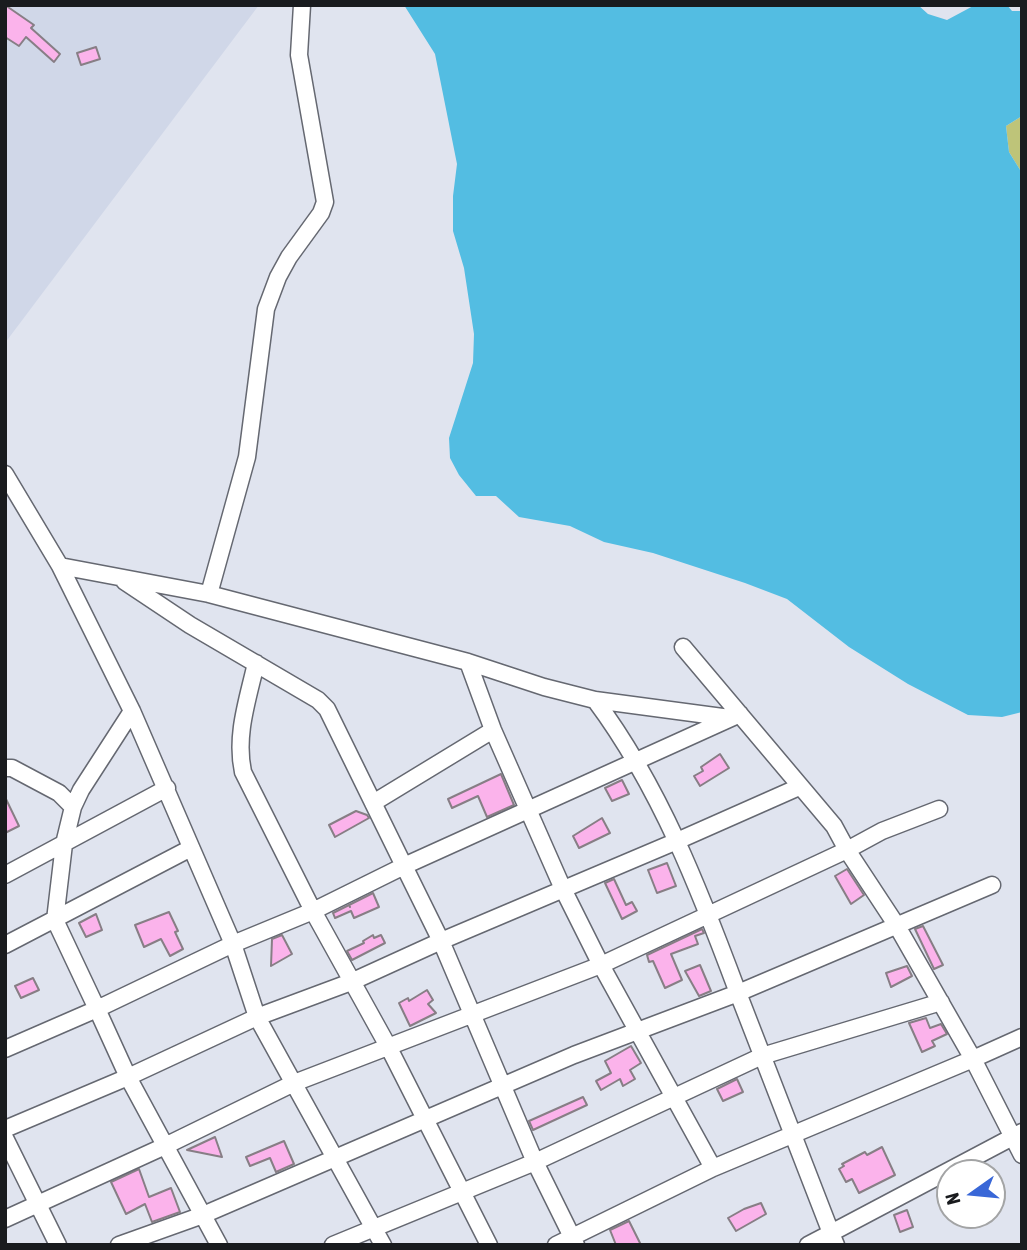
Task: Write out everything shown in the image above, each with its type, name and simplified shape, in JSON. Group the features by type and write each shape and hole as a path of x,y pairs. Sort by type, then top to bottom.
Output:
{"street":[{"path":"209,594 247,457 266,309 289,257 321,213 325,202 298,50 302,5"},
{"path":"5,474 60,566 132,711 233,944 257,1017 383,1245"},
{"path":"60,566 209,594 468,662 544,687 595,700 735,716"},
{"path":"119,577 190,625 310,693 327,709 441,941 535,1162 574,1241"},
{"path":"683,647 735,716 834,827 897,926 1017,1134 1022,1155"},
{"path":"468,662 493,730 563,889 601,965 713,1168"},
{"path":"256,663 239,738 243,772 313,911 389,1048 489,1245"},
{"path":"595,700 636,761 677,841 709,916 833,1239"},
{"path":"132,711 73,807 64,844 55,920 128,1076 219,1245"},
{"path":"5,1049 97,1009 233,944 313,911 404,866 735,716"},
{"path":"373,803 493,730"},
{"path":"5,768 12,768 59,793 73,807"},
{"path":"5,1129 257,1017 351,982 799,787"},
{"path":"5,875 167,789"},
{"path":"5,1219 294,1083 601,965 709,916 882,831 939,809"},
{"path":"5,945 191,848"},
{"path":"119,1245 203,1215 574,1055 738,993 992,885"},
{"path":"334,1245 535,1162 762,1056 941,1002"},
{"path":"556,1245 574,1241 713,1168 1022,1037"},
{"path":"808,1245 833,1239 1017,1134"},
{"path":"5,1138 58,1245"}],"shaded area":[{"path":"5,5 259,5 5,343"}],"green space":[{"path":"1022,116 1022,173 1009,152 1006,126"}],"water":[{"path":"404,5 918,5 928,14 947,20 975,5 1007,5 1012,11 1022,11 1022,116 1006,126 1009,152 1022,173 1022,712 1002,717 968,715 908,684 849,647 787,599 653,553 604,542 570,526 519,517 496,496 476,496 459,475 450,458 449,438 473,363 474,334 464,268 453,231 457,164 435,54"}],"building":[{"path":"5,5 34,25 31,28 60,54 54,62 26,37 19,46 5,37"},
{"path":"96,47 100,59 81,65 77,53"},
{"path":"720,754 729,768 700,786 694,776 703,771 701,767"},
{"path":"501,774 514,805 487,817 478,796 452,808 448,799"},
{"path":"622,780 629,794 612,801 605,788"},
{"path":"5,797 19,826 5,833"},
{"path":"356,811 369,818 335,837 329,825"},
{"path":"602,818 610,833 579,848 573,836"},
{"path":"667,863 676,886 657,893 648,870"},
{"path":"847,869 864,895 851,904 835,876"},
{"path":"614,879 626,905 632,902 637,911 622,919 605,883"},
{"path":"373,893 379,907 354,918 351,911 335,918 333,913"},
{"path":"169,912 183,949 170,956 161,939 144,947 135,925"},
{"path":"96,914 102,930 86,937 79,923"},
{"path":"923,926 943,965 934,969 915,929"},
{"path":"702,929 704,933 695,936 698,944 671,954 682,980 665,988 653,961 649,962 647,955"},
{"path":"282,935 292,954 271,966 272,939"},
{"path":"373,935 374,938 381,935 385,943 352,960 347,951"},
{"path":"700,965 711,991 699,996 685,971"},
{"path":"907,966 912,976 891,987 886,973"},
{"path":"33,978 39,990 21,998 15,986"},
{"path":"427,990 433,1000 428,1004 436,1013 410,1026 399,1003 408,998 409,1001"},
{"path":"926,1018 930,1028 941,1024 947,1034 932,1041 935,1046 922,1052 909,1023"},
{"path":"631,1046 641,1063 630,1070 635,1079 623,1086 620,1079 601,1090 596,1081 611,1073 605,1061"},
{"path":"737,1079 743,1092 723,1101 717,1089"},
{"path":"583,1097 587,1105 533,1130 529,1121"},
{"path":"215,1137 222,1157 187,1150"},
{"path":"284,1141 294,1164 276,1172 270,1158 250,1166 246,1157"},
{"path":"882,1147 895,1175 859,1193 852,1179 846,1182 839,1169 844,1166 842,1164 865,1152 867,1155"},
{"path":"139,1169 149,1197 171,1188 180,1212 152,1222 145,1204 126,1214 111,1182"},
{"path":"761,1203 766,1214 736,1231 728,1218"},
{"path":"907,1210 913,1227 900,1232 894,1215"},
{"path":"629,1221 641,1245 616,1245 610,1230"}]}
